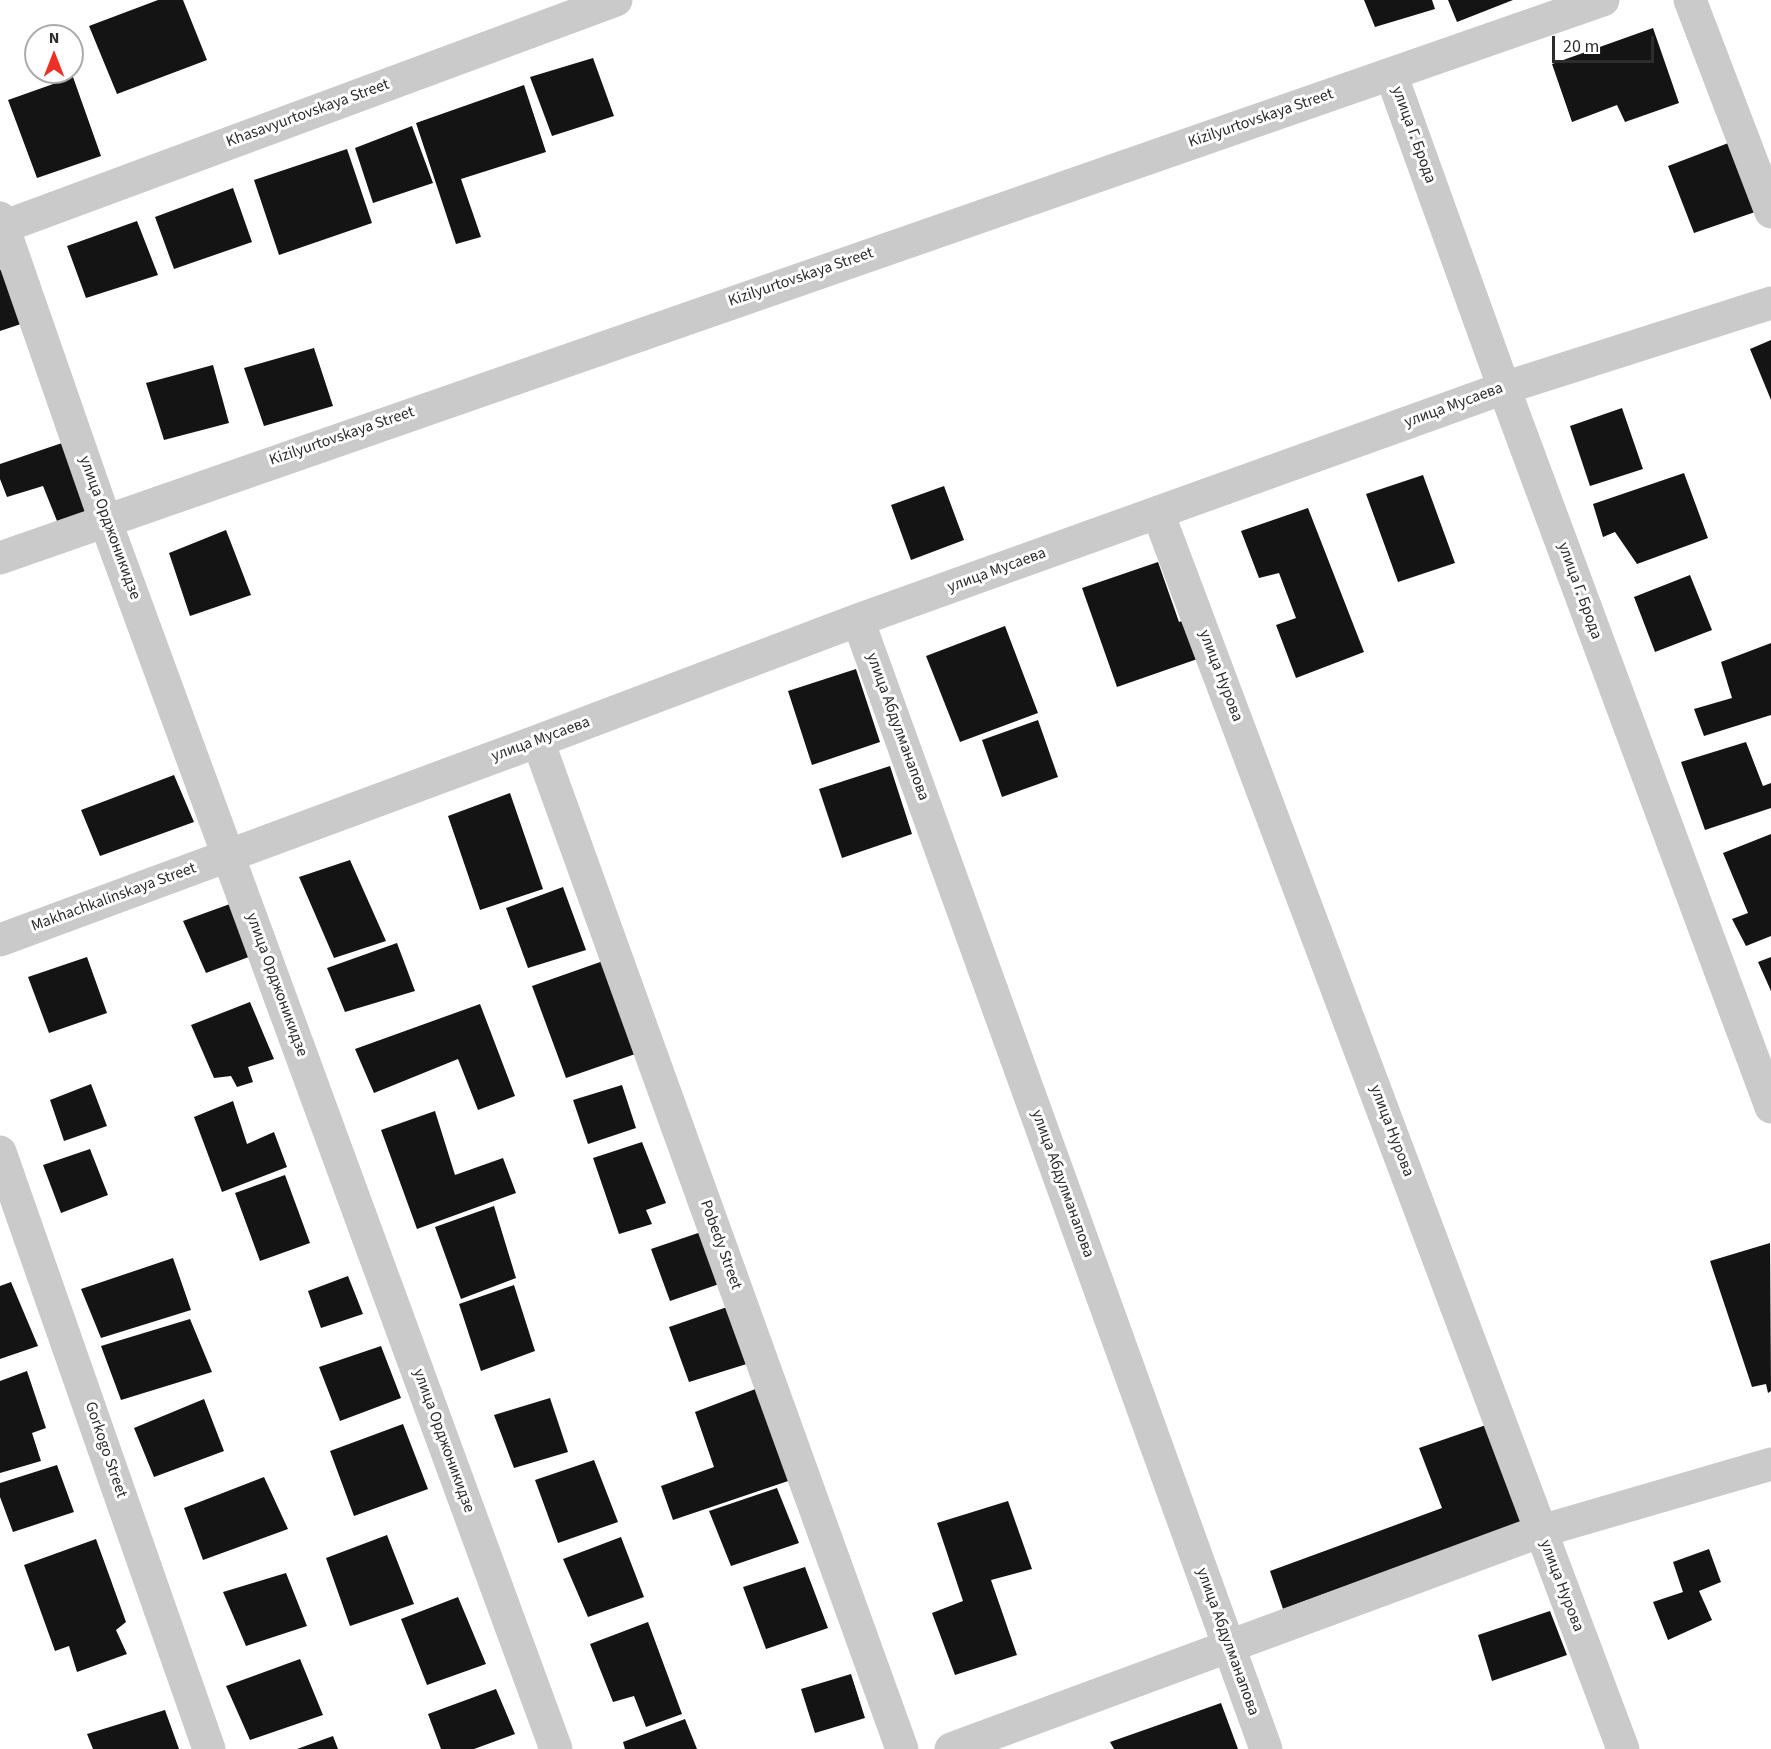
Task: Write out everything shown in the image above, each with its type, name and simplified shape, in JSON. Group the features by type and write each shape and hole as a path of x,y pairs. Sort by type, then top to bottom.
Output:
{"street":[{"name":"Khasavyurtovskaya Street","path":"1,225 616,0"},
{"name":"Kizilyurtovskaya Street","path":"0,558 1603,0"},
{"path":"1690,0 1771,212"},
{"name":"улица Г. Брода","path":"1391,74 1504,388 1771,1107"},
{"name":"улица Орджоникидзе","path":"1,225 105,520 556,1749"},
{"name":"улица Мусаева","path":"228,855 858,620 1504,388 1771,303"},
{"name":"улица Нурова","path":"1158,513 1623,1749"},
{"name":"улица Абдулманапова","path":"858,620 1266,1749"},
{"name":"Pobedy Street","path":"538,741 902,1749"},
{"name":"Makhachkalinskaya Street","path":"0,940 228,855"},
{"name":"Gorkogo Street","path":"0,1152 209,1749"},
{"path":"951,1749 1541,1531 1771,1464"}],"building":[{"path":"158,0 183,0 207,60 117,94 89,26"},
{"path":"1364,0 1432,0 1435,9 1375,27"},
{"path":"1448,0 1513,0 1457,22"},
{"path":"1653,28 1679,103 1625,122 1617,105 1572,122 1552,64"},
{"path":"593,58 614,116 552,136 530,77"},
{"path":"53,84 75,84 101,156 37,178 8,100"},
{"path":"524,85 546,152 461,179 481,237 456,244 416,123"},
{"path":"412,126 433,183 373,203 355,148"},
{"path":"1731,142 1758,211 1694,233 1668,166"},
{"path":"347,149 372,223 279,255 254,180"},
{"path":"233,188 252,242 174,269 155,217"},
{"path":"137,221 158,275 86,298 67,246"},
{"path":"2,269 24,323 0,331 0,270"},
{"path":"1771,340 1771,400 1750,349"},
{"path":"314,348 333,406 264,426 244,368"},
{"path":"213,365 229,423 164,440 146,383"},
{"path":"1622,408 1643,469 1590,486 1570,426"},
{"path":"65,442 89,512 59,526 43,486 7,497 0,479 0,464"},
{"path":"1684,473 1708,538 1637,564 1615,532 1603,537 1593,504"},
{"path":"1423,475 1455,563 1398,582 1366,494"},
{"path":"944,486 964,540 911,560 891,505"},
{"path":"1308,508 1364,652 1296,678 1276,625 1296,618 1279,573 1259,578 1241,531"},
{"path":"226,530 251,595 190,616 169,553"},
{"path":"1158,562 1179,622 1192,617 1206,656 1117,687 1082,588"},
{"path":"1690,575 1712,630 1655,652 1634,597"},
{"path":"1005,626 1038,713 960,742 926,656"},
{"path":"1771,643 1771,715 1704,736 1694,709 1732,698 1721,662"},
{"path":"856,669 880,742 812,765 788,691"},
{"path":"1038,720 1058,777 1002,797 982,740"},
{"path":"1746,742 1763,786 1771,783 1771,808 1705,830 1681,762"},
{"path":"890,766 912,834 842,858 819,789"},
{"path":"174,775 194,822 100,856 81,810"},
{"path":"510,793 543,889 480,910 448,816"},
{"path":"1771,834 1771,936 1746,946 1732,919 1748,913 1723,853"},
{"path":"350,860 386,941 334,958 299,877"},
{"path":"563,887 586,950 528,968 506,908"},
{"path":"230,904 254,955 206,973 183,921"},
{"path":"397,943 415,991 345,1012 327,968"},
{"path":"87,957 107,1013 49,1033 28,977"},
{"path":"1771,957 1771,991 1758,962"},
{"path":"606,960 641,1052 566,1078 532,986"},
{"path":"250,1002 274,1059 248,1067 253,1082 237,1087 231,1076 214,1078 191,1025"},
{"path":"480,1004 515,1096 478,1110 458,1059 374,1093 355,1049"},
{"path":"91,1084 107,1126 64,1141 50,1100"},
{"path":"622,1085 636,1128 588,1144 573,1100"},
{"path":"233,1101 247,1144 274,1132 287,1167 222,1192 194,1117"},
{"path":"435,1111 455,1175 503,1158 516,1193 417,1229 381,1130"},
{"path":"642,1142 666,1203 646,1210 652,1224 619,1234 593,1158"},
{"path":"90,1149 108,1195 61,1213 43,1165"},
{"path":"285,1175 310,1243 260,1261 235,1193"},
{"path":"494,1206 516,1278 461,1299 435,1227"},
{"path":"704,1231 725,1282 670,1301 651,1249"},
{"path":"1770,1243 1771,1391 1768,1393 1766,1384 1752,1387 1710,1261"},
{"path":"173,1258 191,1310 101,1338 81,1289"},
{"path":"348,1276 363,1314 321,1328 308,1291"},
{"path":"11,1282 38,1346 0,1359 0,1286"},
{"path":"514,1285 535,1351 481,1371 459,1304"},
{"path":"730,1306 753,1362 689,1382 669,1327"},
{"path":"190,1319 212,1372 121,1400 101,1346"},
{"path":"381,1346 401,1398 340,1421 319,1367"},
{"path":"27,1371 46,1428 32,1433 41,1461 0,1473 0,1381"},
{"path":"758,1388 794,1479 673,1520 661,1486 714,1467 695,1412"},
{"path":"550,1398 568,1452 514,1468 494,1415"},
{"path":"204,1399 224,1451 154,1477 134,1428"},
{"path":"403,1424 428,1489 354,1516 330,1451"},
{"path":"1486,1425 1521,1522 1283,1609 1270,1571 1442,1508 1419,1448"},
{"path":"594,1460 618,1522 558,1543 535,1480"},
{"path":"57,1465 74,1512 13,1532 0,1497 0,1483"},
{"path":"264,1477 288,1529 203,1560 184,1508"},
{"path":"777,1488 799,1543 731,1566 709,1511"},
{"path":"1008,1501 1032,1569 991,1580 1017,1655 955,1675 932,1613 963,1601 937,1523"},
{"path":"387,1535 414,1604 350,1626 326,1558"},
{"path":"621,1537 644,1597 588,1617 563,1559"},
{"path":"96,1539 126,1622 116,1630 127,1654 77,1672 69,1646 55,1651 24,1565"},
{"path":"1709,1549 1721,1582 1699,1591 1712,1620 1668,1640 1653,1602 1683,1592 1673,1562"},
{"path":"805,1567 828,1628 766,1649 743,1587"},
{"path":"286,1573 307,1626 246,1646 223,1592"},
{"path":"458,1597 486,1664 427,1685 401,1619"},
{"path":"1550,1611 1567,1655 1492,1681 1478,1635"},
{"path":"648,1622 682,1714 646,1727 634,1696 613,1702 590,1644"},
{"path":"300,1659 323,1715 250,1740 226,1686"},
{"path":"851,1674 865,1718 815,1733 801,1689"},
{"path":"496,1689 515,1734 474,1749 441,1749 428,1714"},
{"path":"1221,1703 1238,1749 1114,1749 1110,1742"},
{"path":"165,1710 179,1749 93,1749 87,1734"},
{"path":"685,1719 697,1749 625,1749 623,1742"},
{"path":"333,1736 338,1749 297,1749"}]}
